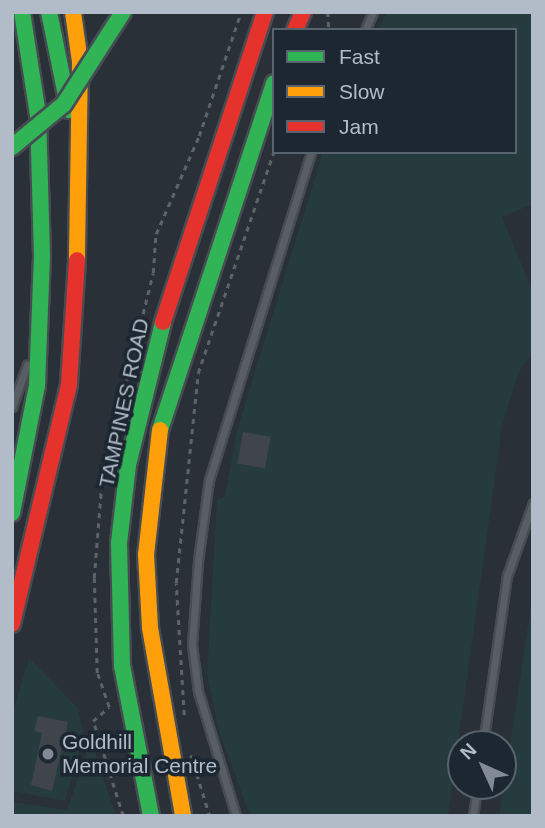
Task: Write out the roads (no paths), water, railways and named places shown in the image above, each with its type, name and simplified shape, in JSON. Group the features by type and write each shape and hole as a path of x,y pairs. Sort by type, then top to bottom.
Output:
{"main road":[{"path":"12,513 37,386 38,115 22,12"},
{"path":"49,12 78,156"},
{"path":"12,624 69,384 80,62 73,12"},
{"path":"12,147 64,104 107,46 123,12"},
{"name":"TAMPINES ROAD","path":"151,816 122,666 119,543 128,465 163,322 265,12"},
{"path":"296,28 303,12"},
{"name":"TAMPINES ROAD","path":"183,816 150,628 146,554 152,483 160,429 193,315 272,89"}],"lane":[{"path":"366,28 373,12"},
{"path":"236,816 198,691 192,645 198,561 209,480 310,154"},
{"path":"12,407 38,328"},
{"path":"485,730 508,576 533,503"}],"place":[{"name":"Goldhill Memorial Centre","path":"48,754"}]}
